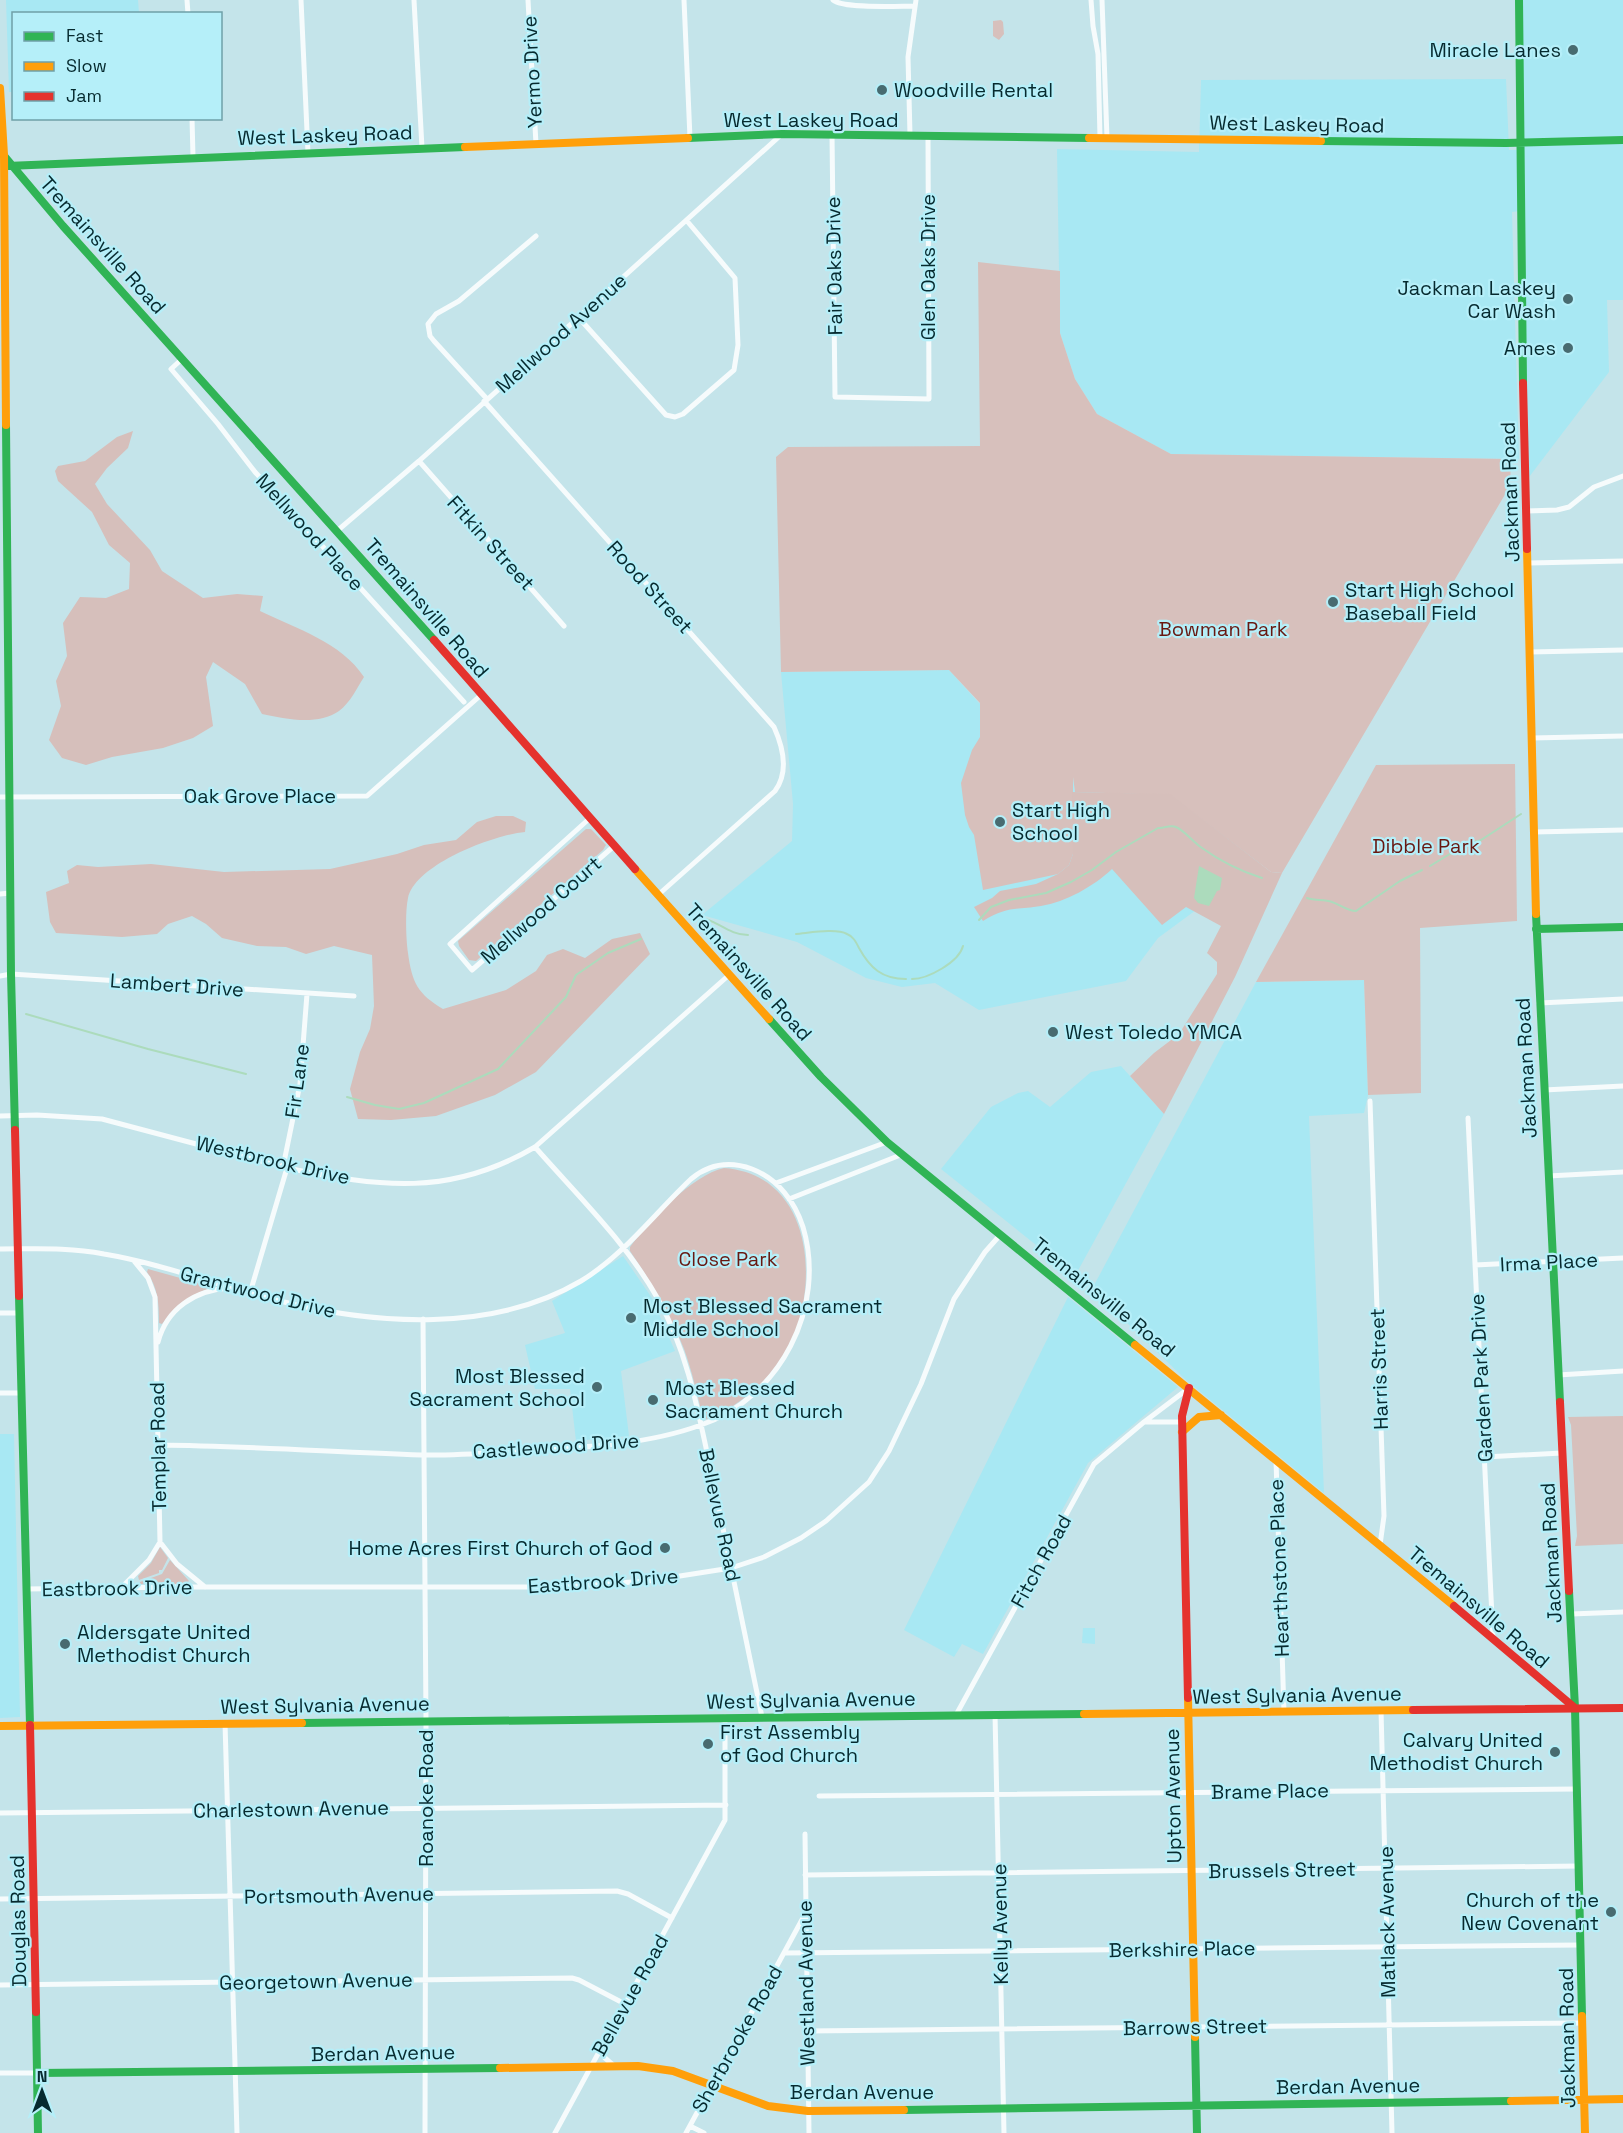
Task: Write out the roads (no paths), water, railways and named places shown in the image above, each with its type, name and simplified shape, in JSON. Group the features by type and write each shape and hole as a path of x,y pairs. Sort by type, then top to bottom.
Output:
{"street":[{"path":"301,0 308,153"},
{"path":"414,0 422,148"},
{"name":"Yermo Drive","path":"528,0 536,144"},
{"path":"684,0 690,138"},
{"path":"833,0 848,5 916,3 908,57 910,135"},
{"path":"1091,0 1098,54 1104,138"},
{"path":"1102,0 1104,138"},
{"name":"Jackman Road","path":"1519,0 1525,437 1536,929 1575,1708 1585,2133"},
{"path":"0,88 2,153"},
{"path":"192,120 194,157"},
{"name":"West Laskey Road","path":"5,166 782,134 1520,143 1623,140"},
{"name":"Mellwood Avenue","path":"337,531 419,461 782,134"},
{"name":"Fair Oaks Drive","path":"832,134 835,397 929,399"},
{"name":"Glen Oaks Drive","path":"928,136 929,399"},
{"name":"Tremainsville Road","path":"2,153 5,166 337,531 821,1077 887,1142 1001,1233 1575,1708"},
{"name":"Douglas Road","path":"5,166 4,701 9,797 19,1313 35,1898 38,2133"},
{"path":"579,318 666,415 675,417 683,414 734,370 738,345 735,278 687,221"},
{"name":"Rood Street","path":"536,236 459,301 436,314 428,324 430,336 774,727 781,744 782,778 778,787 753,813 658,895"},
{"name":"Mellwood Place","path":"182,359 171,369 255,472 464,702"},
{"name":"Fitkin Street","path":"419,461 564,626"},
{"path":"1527,511 1557,510 1569,507 1600,483 1623,476"},
{"path":"1528,563 1623,561"},
{"path":"1530,652 1623,650"},
{"name":"Oak Grove Place","path":"0,797 367,796 481,695"},
{"path":"1532,738 1623,736"},
{"name":"Mellwood Court","path":"590,818 450,944 472,970 614,846"},
{"path":"1534,832 1623,830"},
{"path":"0,894 10,893"},
{"path":"1536,929 1623,927"},
{"name":"Lambert Drive","path":"0,976 12,974 354,996"},
{"name":"Westbrook Drive","path":"0,1116 37,1115 102,1119 285,1167 365,1181 432,1183 461,1179 487,1171 535,1147 729,975"},
{"name":"Fir Lane","path":"250,1293 285,1167 300,1084 307,994"},
{"path":"1539,1003 1623,999"},
{"path":"1544,1090 1623,1086"},
{"name":"Harris Street","path":"1370,1101 1384,1516 1380,1545"},
{"name":"Garden Park Drive","path":"1468,1118 1493,1638"},
{"path":"776,1183 887,1142"},
{"name":"Bellevue Road","path":"535,1147 624,1248 645,1278 668,1319 686,1363 762,1717"},
{"path":"789,1199 903,1154"},
{"name":"Grantwood Drive","path":"0,1249 75,1249 133,1260 250,1293 327,1311 423,1319 486,1314 516,1308 545,1299 583,1280 624,1248 691,1179 712,1166 729,1164 743,1166 776,1183 782,1191"},
{"path":"1548,1176 1623,1172"},
{"name":"Castlewood Drive","path":"158,1445 424,1455 548,1449 630,1442 701,1426 724,1415 767,1381 787,1354 801,1324 809,1282 808,1251 800,1218 782,1191"},
{"name":"Eastbrook Drive","path":"26,1589 558,1587 648,1581 731,1568 764,1557 801,1538 826,1521 868,1482 889,1450 921,1384 954,1299 985,1252 1001,1233"},
{"name":"Irma Place","path":"1475,1265 1623,1258"},
{"name":"Templar Road","path":"133,1260 145,1273 154,1291 160,1542"},
{"name":"Templar Road","path":"157,1352 164,1327 184,1303 210,1290 234,1288"},
{"path":"0,1313 19,1313"},
{"name":"Roanoke Road","path":"423,1319 426,1720 425,2133"},
{"path":"1558,1375 1623,1371"},
{"name":"Fitch Road","path":"956,1715 1094,1464 1189,1388"},
{"name":"Upton Avenue","path":"1189,1388 1182,1432 1197,2133"},
{"path":"0,1394 21,1393"},
{"path":"1182,1432 1197,1417 1208,1414 1221,1415"},
{"path":"1144,1422 1151,1420 1182,1422"},
{"path":"1485,1457 1562,1454"},
{"name":"Hearthstone Place","path":"1276,1460 1284,1712"},
{"path":"121,1588 149,1560 160,1542 177,1564 205,1587"},
{"path":"1571,1614 1623,1612"},
{"name":"West Sylvania Avenue","path":"0,1726 1623,1708"},
{"name":"Matlack Avenue","path":"1382,1710 1392,2133"},
{"name":"Kelly Avenue","path":"995,1714 1004,2133"},
{"name":"Bellevue Road","path":"555,2133 725,1820 725,1717"},
{"path":"225,1723 237,2133"},
{"name":"Brame Place","path":"819,1796 1577,1789"},
{"name":"Charlestown Avenue","path":"0,1813 726,1806"},
{"name":"Westland Avenue","path":"805,1834 809,2133"},
{"name":"Brussels Street","path":"805,1875 1579,1866"},
{"name":"Portsmouth Avenue","path":"0,1899 621,1892 672,1918"},
{"name":"Sherbrooke Road","path":"686,2133 805,1914"},
{"name":"Berkshire Place","path":"784,1953 1581,1945"},
{"name":"Georgetown Avenue","path":"0,1985 576,1979 625,2004"},
{"name":"Barrows Street","path":"807,2031 1583,2023"},
{"path":"602,2048 607,2061 615,2066"},
{"name":"Berdan Avenue","path":"0,2073 638,2066 673,2071 768,2106 808,2111 1623,2099"},
{"path":"690,2126 704,2133"}],"waterway":[{"path":"1430,866 1463,846 1481,840 1521,814"},
{"path":"979,920 991,907 1009,900 1046,893 1071,882 1116,852 1158,828 1169,826 1179,829 1199,846 1223,861 1262,878"},
{"path":"1307,898 1329,901 1356,911 1400,881 1422,870"},
{"path":"698,917 734,932 748,935"},
{"path":"796,934 829,931 847,934 854,939 872,967 890,977 906,979"},
{"path":"347,1097 399,1109 424,1103 498,1069 566,997 576,975 608,953 641,939"},
{"path":"912,979 926,976 942,968 956,958 963,946"},
{"path":"26,1014 246,1074"}],"place":[{"name":"Miracle Lanes","path":"1573,50"},
{"name":"Woodville Rental","path":"882,90"},
{"name":"Jackman Laskey Car Wash","path":"1568,299"},
{"name":"Ames","path":"1568,348"},
{"name":"Start High School Baseball Field","path":"1333,602"},
{"name":"Start High School","path":"1000,822"},
{"name":"West Toledo YMCA","path":"1053,1032"},
{"name":"Most Blessed Sacrament Middle School","path":"631,1318"},
{"name":"Most Blessed Sacrament School","path":"597,1387"},
{"name":"Most Blessed Sacrament Church","path":"653,1400"},
{"name":"Home Acres First Church of God","path":"665,1548"},
{"name":"Aldersgate United Methodist Church","path":"65,1644"},
{"name":"First Assembly of God Church","path":"708,1744"},
{"name":"Calvary United Methodist Church","path":"1555,1752"},
{"name":"Church of the New Covenant","path":"1611,1912"}],"park label":[{"name":"Bowman Park","path":"1223,629"},
{"name":"Dibble Park","path":"1426,846"},
{"name":"Close Park","path":"728,1259"}]}
